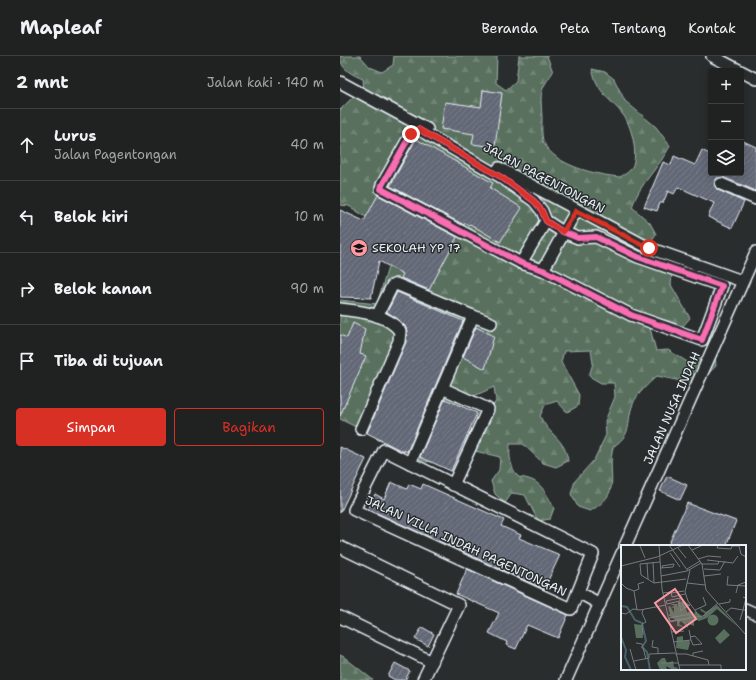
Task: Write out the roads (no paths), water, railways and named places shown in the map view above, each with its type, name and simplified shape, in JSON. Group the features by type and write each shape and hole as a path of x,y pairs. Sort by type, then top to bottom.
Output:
{"street":[{"path":"712,56 756,78"},
{"name":"JALAN PAGENTONGAN","path":"340,82 576,211 649,248 742,281"},
{"path":"418,129 501,177 534,201 542,211 546,221 563,232 578,238 596,237 638,257 722,286 702,340 631,314 543,270 521,263 381,189 411,134 418,129"},
{"path":"721,184 756,199"},
{"path":"543,270 576,211"},
{"path":"521,263 546,221"},
{"name":"JALAN NUSA INDAH","path":"625,545 756,252"},
{"path":"376,316 392,286 396,284 491,323"},
{"path":"340,309 388,319 400,331 399,341 361,429"},
{"path":"410,463 473,316"},
{"path":"442,388 488,409 453,485"},
{"name":"JALAN VILLA INDAH PAGENTONGAN","path":"384,450 410,463 593,554 571,609 354,510 384,450"},
{"path":"340,547 459,605 423,680"},
{"path":"566,680 621,555"},
{"name":"JALAN VILLA INDAH PAGENTONGAN","path":"578,592 600,604"},
{"path":"746,609 756,614"},
{"path":"340,617 432,662"}],"place":[{"name":"SEKOLAH YP 17","path":"359,248"}]}
